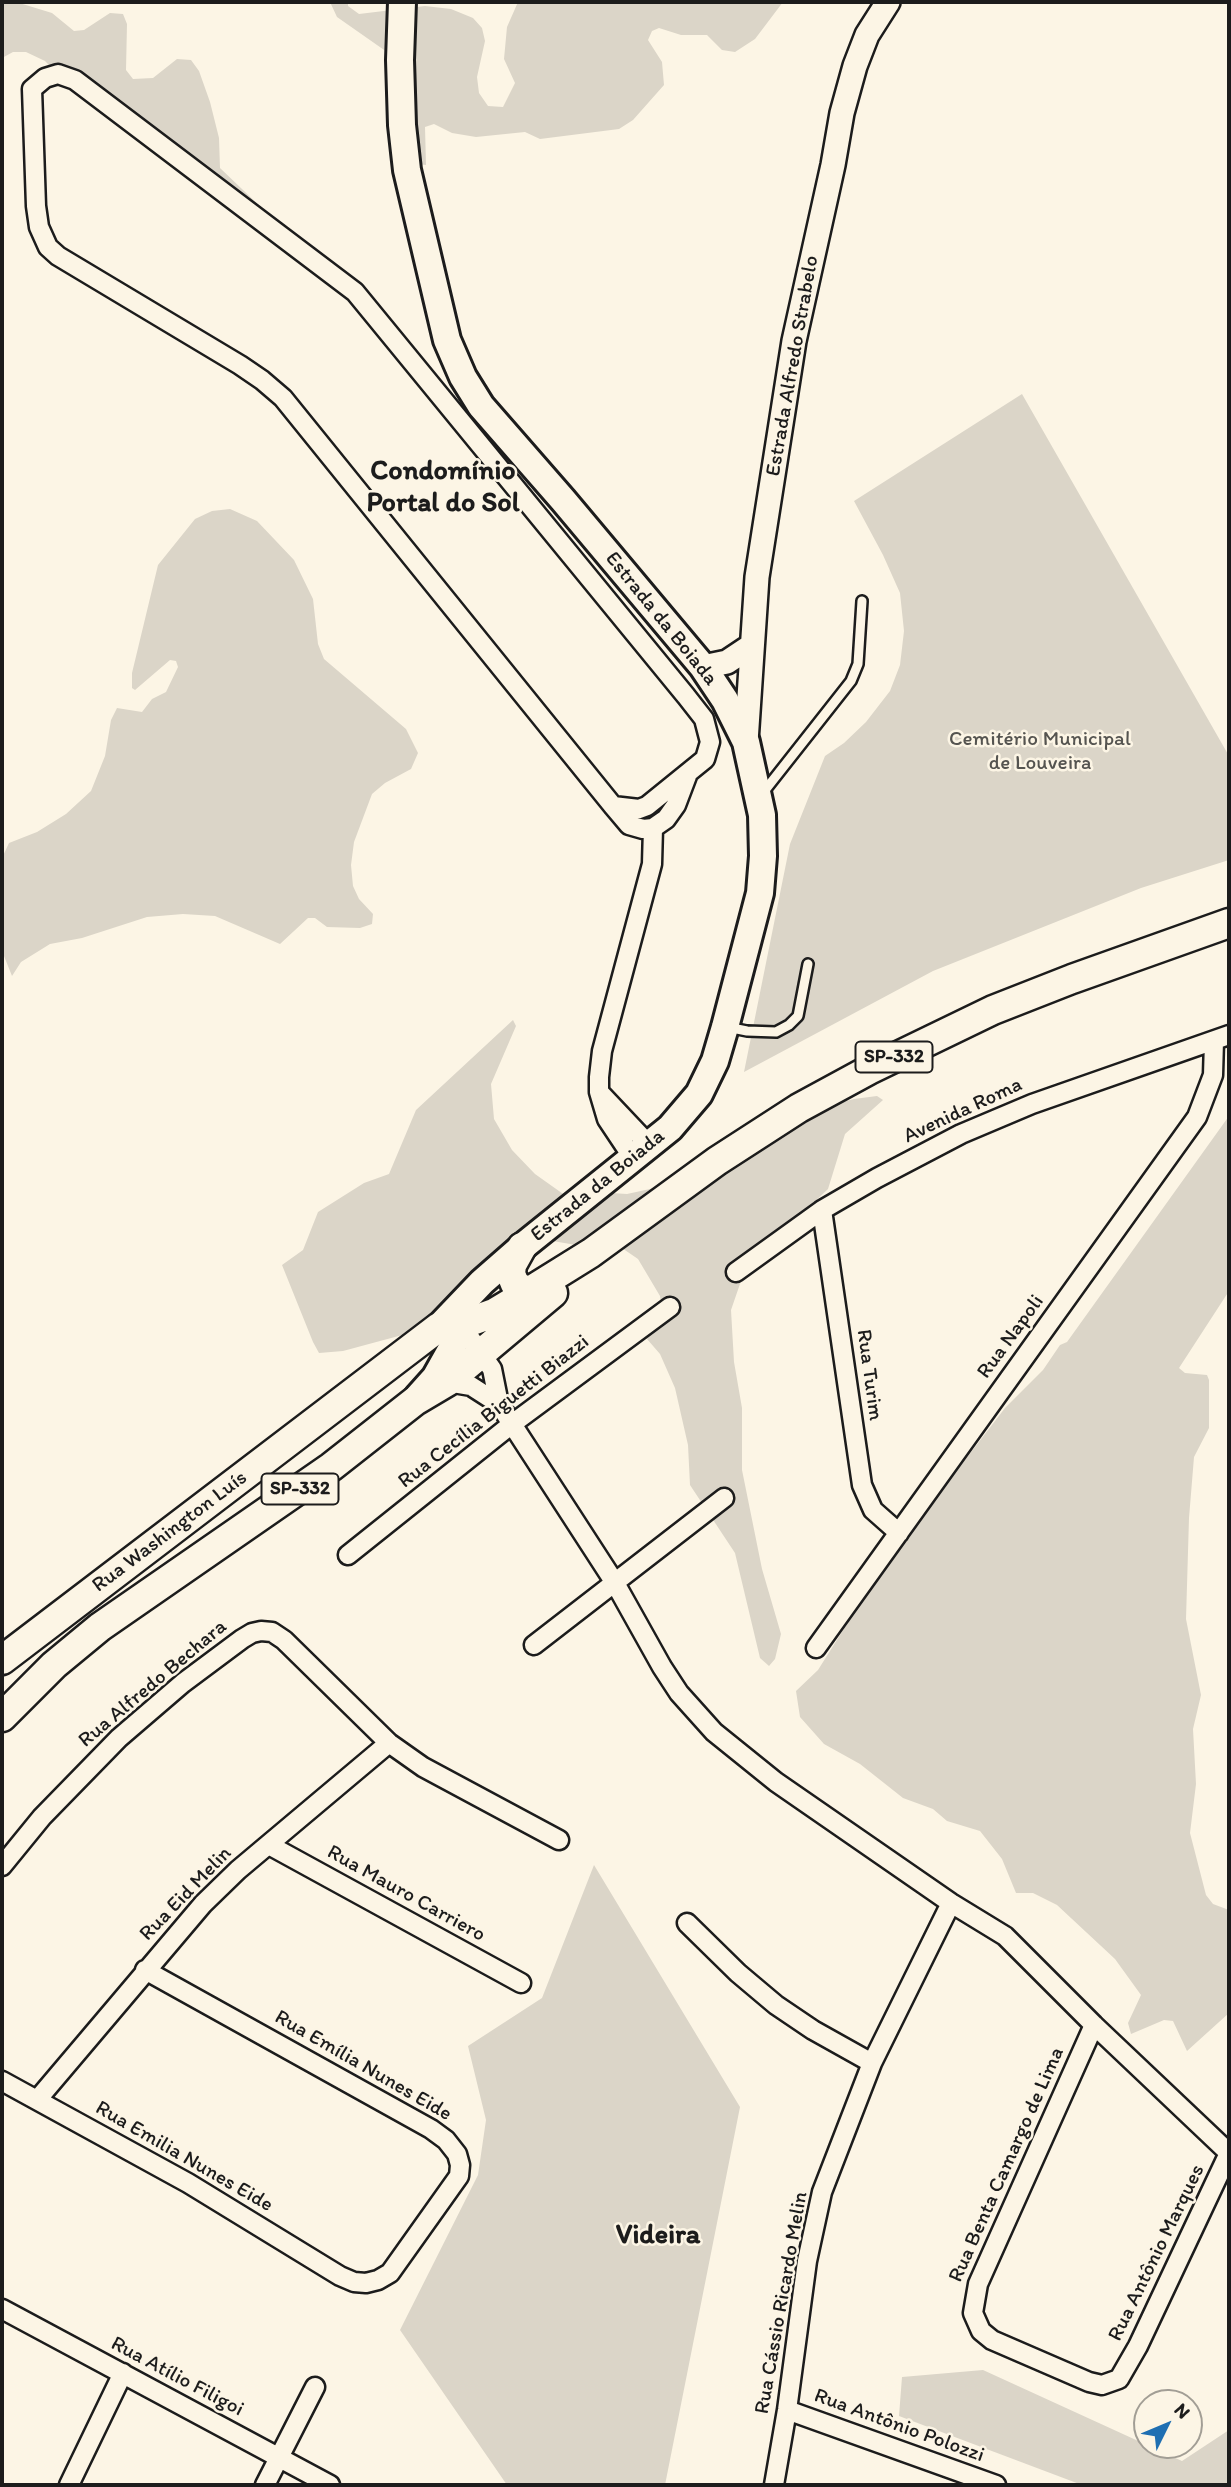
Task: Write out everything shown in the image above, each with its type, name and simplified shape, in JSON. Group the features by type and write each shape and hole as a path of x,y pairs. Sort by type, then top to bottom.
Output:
{"main road":[{"name":"Estrada da Boiada","path":"402,2 400,60 402,125 407,170 447,340 463,377 481,406 563,499 703,667 725,700 746,742 759,798 763,856 760,893 726,1027 715,1061 699,1094 670,1128 522,1247 467,1297 450,1326"},
{"name":"SP-332","path":"450,1326 494,1313 528,1293 591,1253 756,1135 869,1070 993,1010 1229,923"},
{"path":"522,1247 512,1265 511,1274 514,1284 528,1293"},
{"name":"SP-332","path":"2,1717 54,1665 100,1627 331,1467 415,1401 447,1382 544,1301 591,1253"},
{"path":"415,1401 446,1360 450,1326"},
{"name":"Rua Washington Luís","path":"2,1660 340,1404 450,1326"},
{"path":"340,1404 368,1438"}],"street":[{"name":"Estrada Alfredo Strabelo","path":"746,742 757,577 794,341 842,113 855,66 867,35 888,2"},
{"path":"613,806 639,809 647,806 705,759 710,742 704,719 355,292 75,80 58,74 45,78 33,89 33,111 36,206 39,227 48,247 58,256 240,365 283,398 613,806 629,825 643,829 653,828 672,813 687,776"},
{"path":"703,667 727,662 751,646"},
{"path":"641,1152 599,1092 602,1051 652,864 653,828"},
{"name":"Avenida Roma","path":"736,1272 822,1210 961,1133 1032,1104 1222,1038"},
{"name":"Rua Napoli","path":"816,1648 1197,1117 1213,1075 1222,1038"},
{"name":"Rua Turim","path":"822,1210 862,1485 873,1510 899,1533"},
{"name":"Rua Cecília Biguetti Biazzi","path":"348,1555 512,1424 670,1307"},
{"path":"450,1326 481,1355 492,1370 499,1404 615,1583 679,1693 714,1732 776,1782 951,1903 993,1927 1018,1947 1094,2025 1229,2153"},
{"path":"447,1382 471,1386 499,1404"},
{"path":"534,1646 724,1498"},
{"name":"Rua Alfredo Bechara","path":"2,1866 42,1817 119,1738 183,1683 252,1633 261,1630 272,1632 284,1640 389,1742 424,1767 559,1840"},
{"name":"Rua Eid Melin","path":"37,2100 202,1904 238,1870 389,1742"},
{"name":"Rua Mauro Carriero","path":"269,1845 521,1983"},
{"name":"Rua Cássio Ricardo Melin","path":"774,2485 807,2261 822,2192 872,2063 951,1903"},
{"path":"687,1923 738,1973 776,2005 813,2030 872,2063"},
{"name":"Rua Emília Nunes Eide","path":"145,1970 431,2129 446,2140 457,2154 459,2176 390,2273 366,2283 354,2282 341,2276"},
{"name":"Rua Benta Camargo de Lima","path":"1094,2025 978,2284 972,2313 981,2331 992,2340 1088,2382 1112,2384 1125,2371"},
{"name":"Rua Emilia Nunes Eide","path":"2,2081 188,2183 341,2276"},
{"name":"Rua Antônio Marques","path":"1125,2371 1229,2153"},
{"name":"Rua Atílio Filigoi","path":"2,2309 330,2485"},
{"path":"69,2485 123,2373"},
{"path":"265,2485 315,2387"},
{"name":"Rua Antônio Polozzi","path":"787,2410 996,2485"}],"lane":[{"path":"759,798 851,681 858,664 862,601"},
{"path":"726,1027 776,1032 789,1025 798,1016 808,964"}],"green space":[{"path":"2,2 16,2 52,13 74,31 84,30 110,13 123,14 127,24 126,70 133,79 153,78 177,59 191,60 199,71 210,102 219,138 220,168 265,211 249,205 83,100 45,61 26,52 13,52 2,58"},
{"path":"330,2 348,2 348,6 359,14 425,6 451,9 473,18 482,28 485,41 477,77 479,93 488,106 503,107 515,83 504,59 507,27 518,2 783,2 755,39 735,52 722,50 707,35 681,35 659,28 652,31 648,40 662,62 664,85 633,120 619,129 540,139 525,132 476,137 452,133 434,124 425,127 426,165 418,164 387,52 337,17"},
{"name":"Cemitério Municipal de Louveira","path":"1022,394 1229,756 1229,860 1141,888 933,971 744,1072 790,844 825,756 844,743 866,722 890,691 900,665 904,631 900,593 854,501"},
{"path":"230,509 257,521 294,560 313,599 318,644 324,659 406,729 418,753 411,769 385,783 372,794 354,842 351,865 353,886 359,899 373,914 372,924 360,928 327,927 315,918 308,918 280,944 215,916 183,914 147,917 82,938 50,944 21,962 12,976 2,951 2,858 9,843 37,832 66,814 91,791 105,756 111,720 117,708 142,712 152,699 166,692 178,667 176,661 170,660 135,690 132,688 132,673 158,565 195,519 212,511"},
{"path":"513,1020 516,1026 491,1084 494,1119 512,1150 535,1174 566,1196 595,1192 627,1194 659,1187 768,1121 854,1099 877,1096 883,1100 845,1134 828,1189 760,1253 741,1281 731,1310 734,1362 742,1408 742,1470 762,1569 781,1634 775,1659 769,1666 760,1658 735,1553 690,1485 688,1445 675,1388 660,1354 647,1339 662,1311 660,1296 638,1259 619,1246 582,1246 523,1236 443,1309 406,1334 343,1351 319,1353 282,1265 303,1250 318,1212 364,1183 389,1174 416,1110"},
{"path":"1229,1116 1229,1291 1179,1368 1185,1373 1207,1375 1209,1380 1209,1428 1194,1457 1189,1518 1186,1619 1201,1695 1193,1729 1196,1784 1190,1833 1206,1895 1213,1904 1229,1910 1229,2013 1187,2051 1173,2021 1164,2020 1131,2034 1128,2023 1141,1995 1115,1959 1057,1905 1033,1893 1016,1893 1002,1859 980,1831 947,1821 933,1809 903,1798 860,1764 824,1744 800,1717 796,1691 818,1670 884,1565 1005,1408 1043,1370 1060,1345 1067,1342"},
{"path":"594,1865 740,2107 665,2485 507,2485 400,2330 478,2175 486,2120 468,2046 542,1998"},
{"path":"983,2370 1133,2439 1133,2459 1203,2459 1203,2447 1229,2430 1229,2485 1082,2485 899,2416 902,2377"}],"district":[{"name":"Condomínio Portal do Sol","path":"443,488"},
{"name":"Videira","path":"658,2236"}]}
